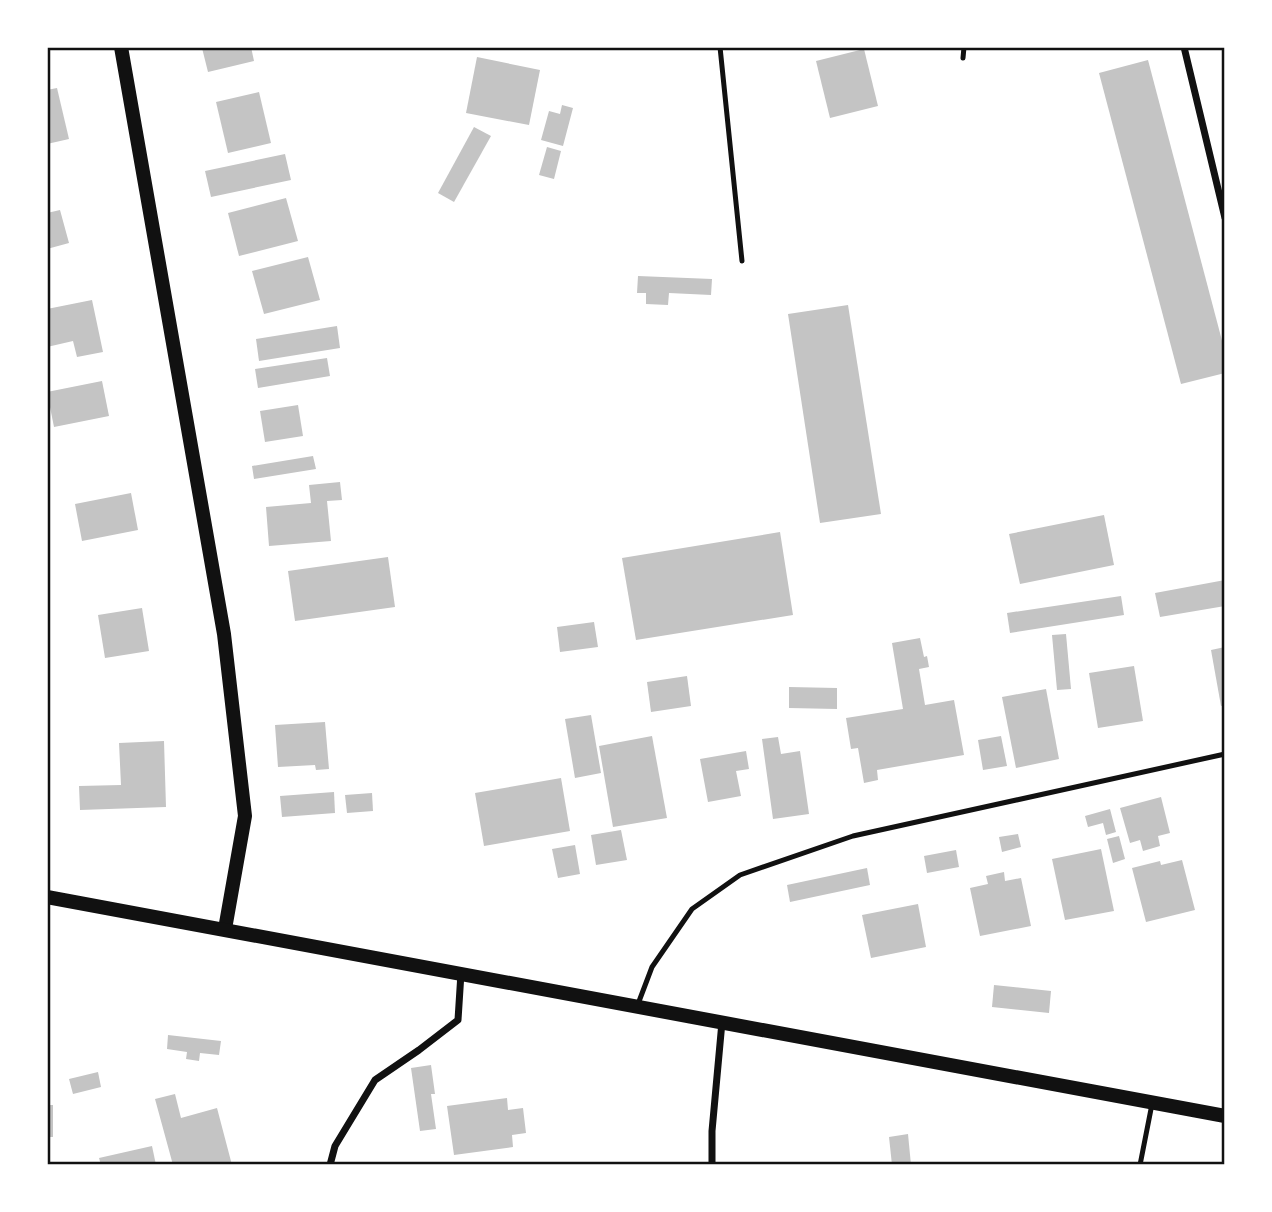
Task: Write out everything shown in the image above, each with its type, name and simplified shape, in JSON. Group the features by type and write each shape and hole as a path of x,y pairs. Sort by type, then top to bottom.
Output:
{"main road":[{"path":"121,47 226,647 245,816 225,929"},
{"path":"47,897 1225,1116"}],"street":[{"path":"1184,47 1225,218"},
{"path":"1215,176 1225,173"},
{"path":"330,1165 335,1146 375,1080 458,1020 461,972"},
{"path":"712,1165 712,1131 723,1022"}],"lane":[{"path":"720,47 742,261"},
{"path":"963,58 964,47"},
{"path":"637,1006 652,967 692,909 740,875 853,836 1225,754"},
{"path":"1140,1165 1153,1101"}],"building":[{"path":"251,47 254,61 208,72 202,48"},
{"path":"864,49 878,106 830,118 816,61"},
{"path":"477,57 540,70 529,125 466,113"},
{"path":"1148,60 1225,352 1225,373 1181,384 1099,73"},
{"path":"57,88 69,139 47,144 47,90"},
{"path":"259,92 271,143 228,153 216,102"},
{"path":"562,105 573,108 563,146 541,140 549,111 560,114"},
{"path":"474,127 491,136 454,202 438,193"},
{"path":"547,147 561,151 554,179 539,175"},
{"path":"285,154 291,180 211,197 205,171"},
{"path":"286,198 298,241 239,256 228,213"},
{"path":"60,210 69,243 47,249 47,213"},
{"path":"308,257 320,300 264,314 252,271"},
{"path":"638,276 712,279 711,295 669,293 668,305 646,304 646,293 637,293"},
{"path":"92,300 103,352 77,357 73,341 47,347 47,309"},
{"path":"848,305 881,514 820,523 788,314"},
{"path":"337,326 340,348 259,361 256,339"},
{"path":"327,358 330,376 258,388 255,369"},
{"path":"102,381 109,416 54,427 47,392"},
{"path":"298,405 303,436 265,442 260,411"},
{"path":"313,456 316,469 254,479 252,466"},
{"path":"340,482 342,500 327,501 331,541 269,546 266,507 311,503 309,485"},
{"path":"131,493 138,530 82,541 75,504"},
{"path":"1104,515 1114,565 1020,584 1009,534"},
{"path":"780,532 793,615 636,640 622,558"},
{"path":"388,557 395,607 295,621 288,571"},
{"path":"1225,580 1225,606 1160,617 1155,593"},
{"path":"1121,596 1124,615 1010,633 1007,613"},
{"path":"142,608 149,651 105,658 98,615"},
{"path":"594,622 598,647 560,652 557,627"},
{"path":"1066,634 1071,689 1057,690 1052,635"},
{"path":"920,638 929,667 919,669 925,705 954,700 964,755 877,770 878,780 864,783 858,748 851,749 846,718 903,709 892,643"},
{"path":"1225,647 1225,705 1221,706 1211,650"},
{"path":"1134,666 1143,721 1098,728 1089,673"},
{"path":"687,676 691,706 651,712 647,682"},
{"path":"789,687 837,688 837,709 789,708"},
{"path":"1046,689 1059,759 1016,768 1002,697"},
{"path":"591,715 601,773 575,778 565,719"},
{"path":"325,722 329,769 316,770 315,765 278,767 275,725"},
{"path":"652,736 667,818 613,827 599,746"},
{"path":"1001,736 1007,766 983,770 978,740"},
{"path":"778,737 781,754 800,751 809,814 773,819 762,739"},
{"path":"164,741 166,807 80,810 79,786 121,785 119,743"},
{"path":"746,751 749,769 736,771 741,796 708,802 700,759"},
{"path":"561,778 570,831 484,846 475,793"},
{"path":"334,792 335,813 282,817 280,796"},
{"path":"372,793 373,811 347,813 345,795"},
{"path":"1161,797 1170,833 1158,836 1160,846 1143,851 1140,840 1130,843 1120,808"},
{"path":"1110,809 1116,832 1106,835 1103,823 1088,827 1085,816"},
{"path":"621,830 627,860 596,865 591,835"},
{"path":"1018,834 1021,847 1002,852 999,837"},
{"path":"1119,836 1125,859 1113,863 1107,839"},
{"path":"575,845 580,874 558,878 552,849"},
{"path":"1101,849 1114,911 1065,920 1052,859"},
{"path":"956,850 959,867 927,873 924,856"},
{"path":"1182,860 1195,910 1146,922 1132,868 1160,861 1161,865"},
{"path":"867,868 870,885 790,902 787,885"},
{"path":"1004,872 1005,881 1021,878 1031,926 980,936 970,888 988,884 986,876"},
{"path":"918,904 926,947 871,958 862,915"},
{"path":"994,985 1051,991 1049,1013 992,1007"},
{"path":"168,1035 221,1041 219,1055 200,1053 199,1061 186,1059 187,1052 167,1049"},
{"path":"431,1065 435,1094 431,1094 436,1129 420,1131 411,1068"},
{"path":"98,1072 101,1087 73,1094 69,1079"},
{"path":"175,1094 181,1118 217,1108 232,1165 173,1165 155,1099"},
{"path":"507,1098 508,1110 523,1108 526,1133 512,1135 513,1147 454,1155 447,1106"},
{"path":"47,1105 53,1105 53,1137 47,1137"},
{"path":"908,1134 911,1165 892,1165 889,1137"},
{"path":"152,1146 156,1165 101,1165 99,1158"}]}
